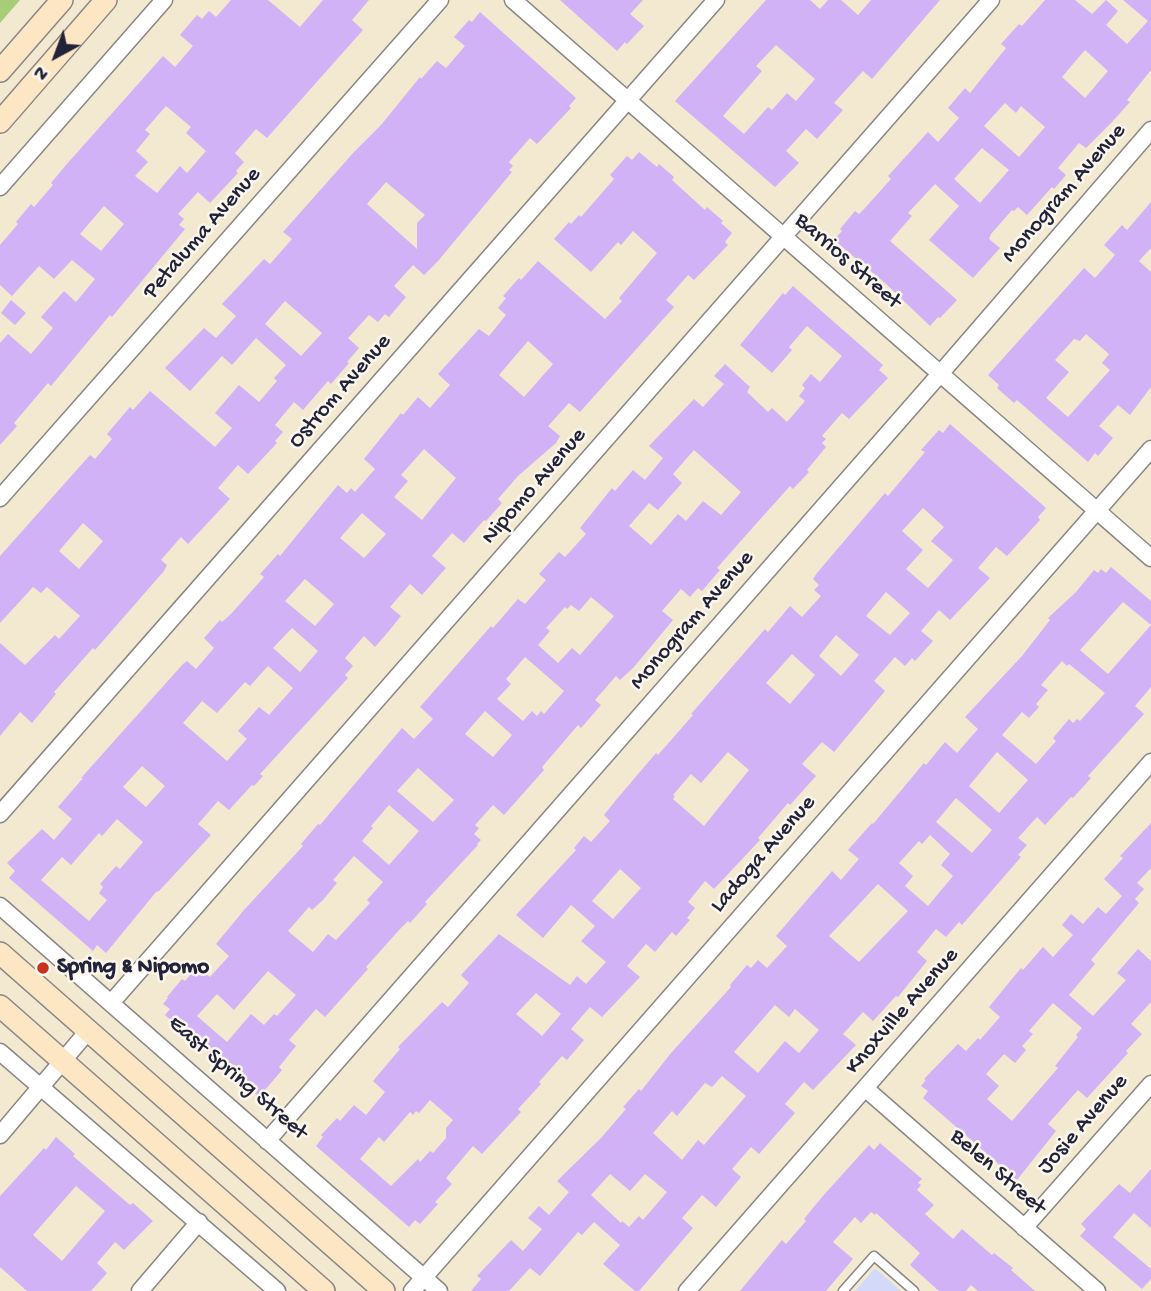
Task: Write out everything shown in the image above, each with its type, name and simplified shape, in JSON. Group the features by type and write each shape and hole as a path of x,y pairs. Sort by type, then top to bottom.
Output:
{"main road":[{"path":"0,71 62,0"},
{"path":"0,122 106,0"},
{"path":"0,953 384,1291"},
{"path":"0,1006 324,1291"}],"street":[{"path":"0,187 164,0"},
{"name":"Petaluma Avenue","path":"0,498 440,0"},
{"name":"Barrios Street","path":"513,0 1151,558"},
{"name":"Ostrom Avenue","path":"0,814 716,0"},
{"name":"Nipomo Avenue","path":"111,1003 991,0"},
{"name":"Monogram Avenue","path":"267,1141 1151,130"},
{"name":"Ladoga Avenue","path":"412,1291 1151,449"},
{"name":"Knoxville Avenue","path":"687,1291 1151,762"},
{"name":"East Spring Street","path":"0,906 439,1291"},
{"path":"0,1135 88,1031"},
{"path":"0,1052 277,1291"},
{"name":"Josie Avenue","path":"1024,1228 1151,1084"},
{"name":"Belen Street","path":"866,1088 1097,1291"},
{"path":"139,1291 199,1222"}],"lane":[{"path":"843,1291 874,1256 914,1291"}],"shaded area":[{"path":"875,1268 901,1291 855,1291"}],"green space":[{"path":"0,0 20,0 0,23"}],"building":[{"path":"231,0 268,0 300,27 323,0 369,0 352,20 363,30 267,138 256,129 235,153 244,162 236,171 238,173 210,203 198,192 178,214 184,219 179,225 185,229 51,386 48,383 14,423 17,426 0,445 0,343 8,334 31,354 53,328 41,317 64,291 76,302 95,279 72,260 54,279 39,266 12,296 0,285 0,245 31,204 34,207 66,165 163,56 175,67 193,46 180,35 197,15 202,19 209,11 216,17","holes":["166,106 191,127 186,133 206,151 187,173 180,166 157,193 135,176 148,162 136,151 150,134 145,130","104,206 124,224 101,251 80,234"]},
{"path":"560,0 643,0 630,14 644,26 617,51"},
{"path":"766,0 810,0 820,9 828,0 841,0 858,15 871,0 940,0 872,79 863,71 834,103 843,110 817,139 806,129 786,151 799,163 775,187 675,101","holes":["776,45 815,79 796,101 787,93 772,110 768,107 744,134 723,116 762,71 756,66"]},
{"path":"1045,0 1075,0 1092,14 1106,0 1118,11 1106,25 1127,44 1148,21 1123,0 1151,0 1151,70 1127,100 1130,102 1112,122 1086,148 1079,143 1058,168 1066,175 1054,189 1052,187 1027,215 1018,207 1012,210 991,234 989,239 1000,248 973,278 929,240 959,206 935,184 908,213 912,216 890,241 957,300 930,326 834,240 855,211 859,214 865,208 891,179 888,176 928,132 938,142 959,118 948,108 965,88 970,93 1006,48 1001,44 1019,24 1022,26","holes":["1085,50 1108,71 1085,98 1062,77","1005,103 1016,113 1021,106 1045,127 1019,157 984,126","982,148 1009,170 980,203 954,179"]},
{"path":"480,12 576,98 569,106 571,108 537,144 530,138 509,162 513,166 509,170 512,172 438,261 424,275 413,265 394,286 406,297 389,317 385,314 378,322 369,315 348,338 359,348 347,362 349,363 331,384 328,381 303,410 294,402 275,425 283,432 275,441 277,443 248,474 238,465 218,488 230,499 188,544 181,537 161,560 167,565 164,571 54,692 56,694 32,723 20,712 0,736 0,643 25,665 55,635 59,639 80,616 47,587 41,593 33,587 0,623 0,556 90,455 95,459 112,439 107,434 130,407 133,410 150,391 215,447 232,428 215,413 239,385 259,402 277,381 274,378 286,365 256,338 232,365 222,356 190,391 165,368 204,328 216,338 236,316 222,304 264,259 270,264 292,239 283,232 381,125 420,77 421,79 437,61 446,68 465,46 454,37 469,20 472,22","holes":["386,182 425,215 417,223 417,249 367,204","285,301 322,333 301,356 265,324","83,523 103,541 79,569 59,551"]},
{"path":"639,152 674,177 672,180 705,210 707,207 723,221 721,223 732,233 725,242 728,245 694,280 688,275 666,300 674,307 580,412 569,403 548,426 560,436 556,443 518,476 498,499 502,503 464,543 452,533 432,556 446,568 422,595 410,584 390,607 401,616 388,632 375,647 364,636 345,658 353,666 345,675 348,678 260,774 263,776 254,786 252,785 229,810 218,801 198,824 211,835 156,892 106,953 97,945 93,951 9,878 15,871 7,863 42,829 54,840 72,819 58,807 81,778 183,664 187,661 196,669 214,648 204,638 220,620 222,622 231,614 264,577 260,574 278,554 280,556 338,485 347,493 351,488 355,492 375,469 364,459 401,413 403,415 418,397 430,408 450,385 438,374 479,329 489,336 506,315 498,308 506,298 503,296 519,278 521,280 538,261 605,319 622,301 619,298 657,253 633,231 621,245 618,242 591,272 554,239 569,222 571,224 579,215 581,217 614,179 610,175 627,156 632,160","holes":["528,341 553,364 524,397 499,375","424,449 456,478 422,520 394,497 408,481 401,475","362,513 386,534 364,558 340,538","305,579 334,604 315,626 285,601","292,628 318,651 300,672 273,648","268,666 293,688 269,715 259,707 238,731 247,739 227,761 183,723 202,701 217,713 245,682 250,686","142,766 165,786 146,807 123,787","117,819 143,842 120,869 116,866 100,884 103,887 99,893 107,900 89,921 41,880 62,857 71,865 99,833 102,836"]},
{"path":"1151,202 1151,248 1139,261 1151,272 1151,387 1130,415 1118,405 1099,426 1113,438 1098,456 1095,453 1088,462 1017,400 1014,403 997,388 999,385 988,375 1084,268 1095,278 1115,255 1104,245 1122,225 1127,230","holes":["1086,334 1109,354 1102,363 1110,370 1068,417 1046,398 1069,372 1055,360 1074,339 1080,341"]},
{"path":"793,286 883,365 879,370 888,378 849,419 842,413 822,436 826,439 822,443 826,447 807,470 809,472 793,489 790,486 717,568 720,570 702,591 698,588 690,597 681,589 662,611 673,620 634,667 620,680 616,676 595,700 601,705 581,728 578,725 542,767 544,770 504,815 493,805 475,825 479,828 474,834 481,840 478,845 425,902 427,904 410,923 408,921 366,967 368,969 325,1017 316,1009 289,1040 296,1046 279,1067 282,1070 259,1097 165,1015 170,1009 163,1004 167,997 182,979 185,981 198,966 210,977 229,956 216,944 244,910 303,846 301,844 402,728 414,739 433,719 420,707 518,599 525,604 546,580 539,574 559,552 565,557 586,534 580,528 612,488 615,491 633,470 645,480 663,458 649,446 694,399 703,407 724,384 714,376 725,364 750,387 747,392 768,412 772,408 787,422 805,401 799,396 805,388 802,385 811,374 820,382 842,356 807,326 789,347 792,350 772,373 740,345 783,293 785,295","holes":["694,450 741,492 721,515 703,501 686,521 678,514 651,545 629,526 649,503 658,510 682,483 673,474","591,597 614,616 580,655 572,648 558,663 538,645 550,631 546,628 565,607 567,609 571,605 579,611","525,657 564,691 544,714 541,711 537,716 532,711 523,721 497,699 511,684 506,679","485,711 512,735 493,757 465,734","418,768 454,800 433,822 397,791","389,805 419,831 389,865 362,841 373,828 371,826","354,856 383,882 367,900 370,903 336,940 328,934 313,952 288,931 309,907 312,910 337,883 333,880","268,971 296,995 277,1016 274,1014 264,1025 251,1014 227,1042 197,1016 217,994 234,1010"]},
{"path":"11,300 26,313 15,325 1,313"},
{"path":"950,424 1046,508 1038,517 1040,520 1007,556 996,547 978,568 990,578 950,620 939,610 921,631 933,641 915,661 912,658 905,666 895,657 874,681 885,691 834,752 822,742 802,764 816,776 790,805 788,803 758,838 760,840 714,889 705,881 688,902 695,908 687,918 690,920 676,936 672,932 655,952 646,944 627,966 640,977 602,1017 590,1007 571,1029 584,1040 567,1060 562,1056 518,1109 521,1112 482,1154 473,1146 446,1178 452,1184 435,1202 438,1204 420,1224 415,1220 409,1227 316,1146 323,1137 321,1135 337,1118 340,1121 354,1105 366,1115 385,1092 373,1081 400,1049 398,1047 442,1002 448,1007 469,983 461,975 499,934 570,985 577,976 586,984 606,962 581,941 595,926 571,905 543,938 516,915 576,850 574,848 584,836 591,842 610,821 604,815 616,800 693,715 691,714 765,629 768,632 790,606 802,617 821,596 814,590 819,585 813,579 817,573 885,493 888,496 925,452 921,450 939,430 943,433","holes":["923,508 944,527 931,541 953,560 928,588 906,569 923,550 902,531","886,592 910,613 890,635 866,616","836,635 859,655 841,676 819,656","792,654 815,675 790,704 766,683","728,752 749,770 704,826 673,799 673,795 691,774 701,783","620,869 641,888 613,919 592,901","536,993 561,1014 542,1036 516,1014","430,1100 453,1120 446,1128 446,1138 433,1153 430,1151 420,1162 418,1159 391,1186 360,1159 379,1137 384,1142 410,1112 413,1115 416,1111 419,1113"]},
{"path":"1111,567 1151,601 1151,625 1151,687 1135,706 1144,714 1088,776 1091,778 1073,798 1071,797 1045,825 1037,817 1018,838 1027,845 1018,855 1021,857 962,925 959,922 946,937 936,929 917,952 927,961 898,997 896,996 873,1021 863,1012 843,1034 856,1045 813,1090 804,1082 785,1104 795,1113 759,1154 751,1147 732,1169 741,1177 716,1207 702,1195 682,1218 693,1228 639,1291 635,1291 603,1264 620,1245 594,1222 582,1235 578,1232 540,1276 530,1268 509,1291 471,1291 481,1279 477,1276 511,1240 523,1251 542,1229 528,1218 539,1206 549,1215 569,1192 557,1181 601,1138 626,1109 623,1107 639,1089 641,1091 747,965 751,968 758,960 767,968 787,946 776,936 832,871 841,880 859,859 848,850 924,763 926,765 945,742 957,753 978,729 965,717 1022,656 1050,620 1048,618 1076,592 1094,570 1098,573 1101,569 1106,573","holes":["1123,602 1151,625 1108,674 1080,650","1062,661 1105,693 1080,721 1077,719 1073,723 1069,719 1053,738 1056,741 1036,764 1002,735 1022,712 1029,718 1048,690 1041,685","997,752 1028,780 999,813 969,786","956,798 992,830 972,853 936,822","930,835 950,854 941,865 953,876 928,906 905,886 913,876 899,863 919,841 922,844","878,884 908,911 859,962 829,936","775,1005 789,1017 795,1009 819,1030 799,1053 785,1041 758,1073 734,1052","722,1076 746,1096 704,1145 698,1140 682,1160 653,1133 672,1111 677,1116 705,1083 712,1087","610,1174 630,1191 645,1174 667,1192 643,1220 639,1216 629,1227 622,1221 621,1223 591,1195"]},
{"path":"1151,823 1151,868 1137,883 1144,889 1135,899 1139,903 1091,960 1095,964 1069,995 1093,1016 1126,980 1117,973 1138,949 1151,961 1151,1002 1131,1024 1142,1034 1087,1098 1078,1090 1048,1124 1056,1131 1017,1180 923,1098 928,1091 921,1086 926,1080 924,1079 958,1044 966,1051 978,1038 980,1040 1000,1017 989,1007 1021,968 1023,970 1043,947 1053,957 1073,935 1062,925 1071,914 1083,924 1098,907 1106,914 1122,896 1104,879 1123,858 1120,856","holes":["1053,1003 1082,1028 1055,1066 1058,1068 1012,1121 987,1099 999,1086 986,1074 1004,1054 1015,1063 1026,1050 1022,1046 1033,1034 1029,1031"]},
{"path":"56,1137 75,1154 73,1156 153,1221 124,1250 115,1242 97,1263 107,1273 91,1291 27,1291 0,1267 0,1196 44,1148 46,1150","holes":["76,1186 105,1211 62,1261 33,1235"]},
{"path":"880,1143 922,1179 917,1190 934,1205 925,1214 953,1239 962,1229 992,1255 994,1253 1013,1268 1011,1270 1035,1291 978,1291 971,1285 966,1291 939,1291 910,1265 920,1253 876,1213 875,1215 871,1212 861,1223 855,1217 833,1242 853,1259 826,1291 740,1291 782,1240 786,1244 822,1197 869,1145 874,1150"},
{"path":"1151,1169 1151,1228 1134,1213 1113,1237 1151,1269 1151,1279 1142,1289 1080,1236 1086,1229 1081,1224 1119,1184 1130,1193"}],"place":[{"name":"Spring & Nipomo","path":"43,968"}]}
